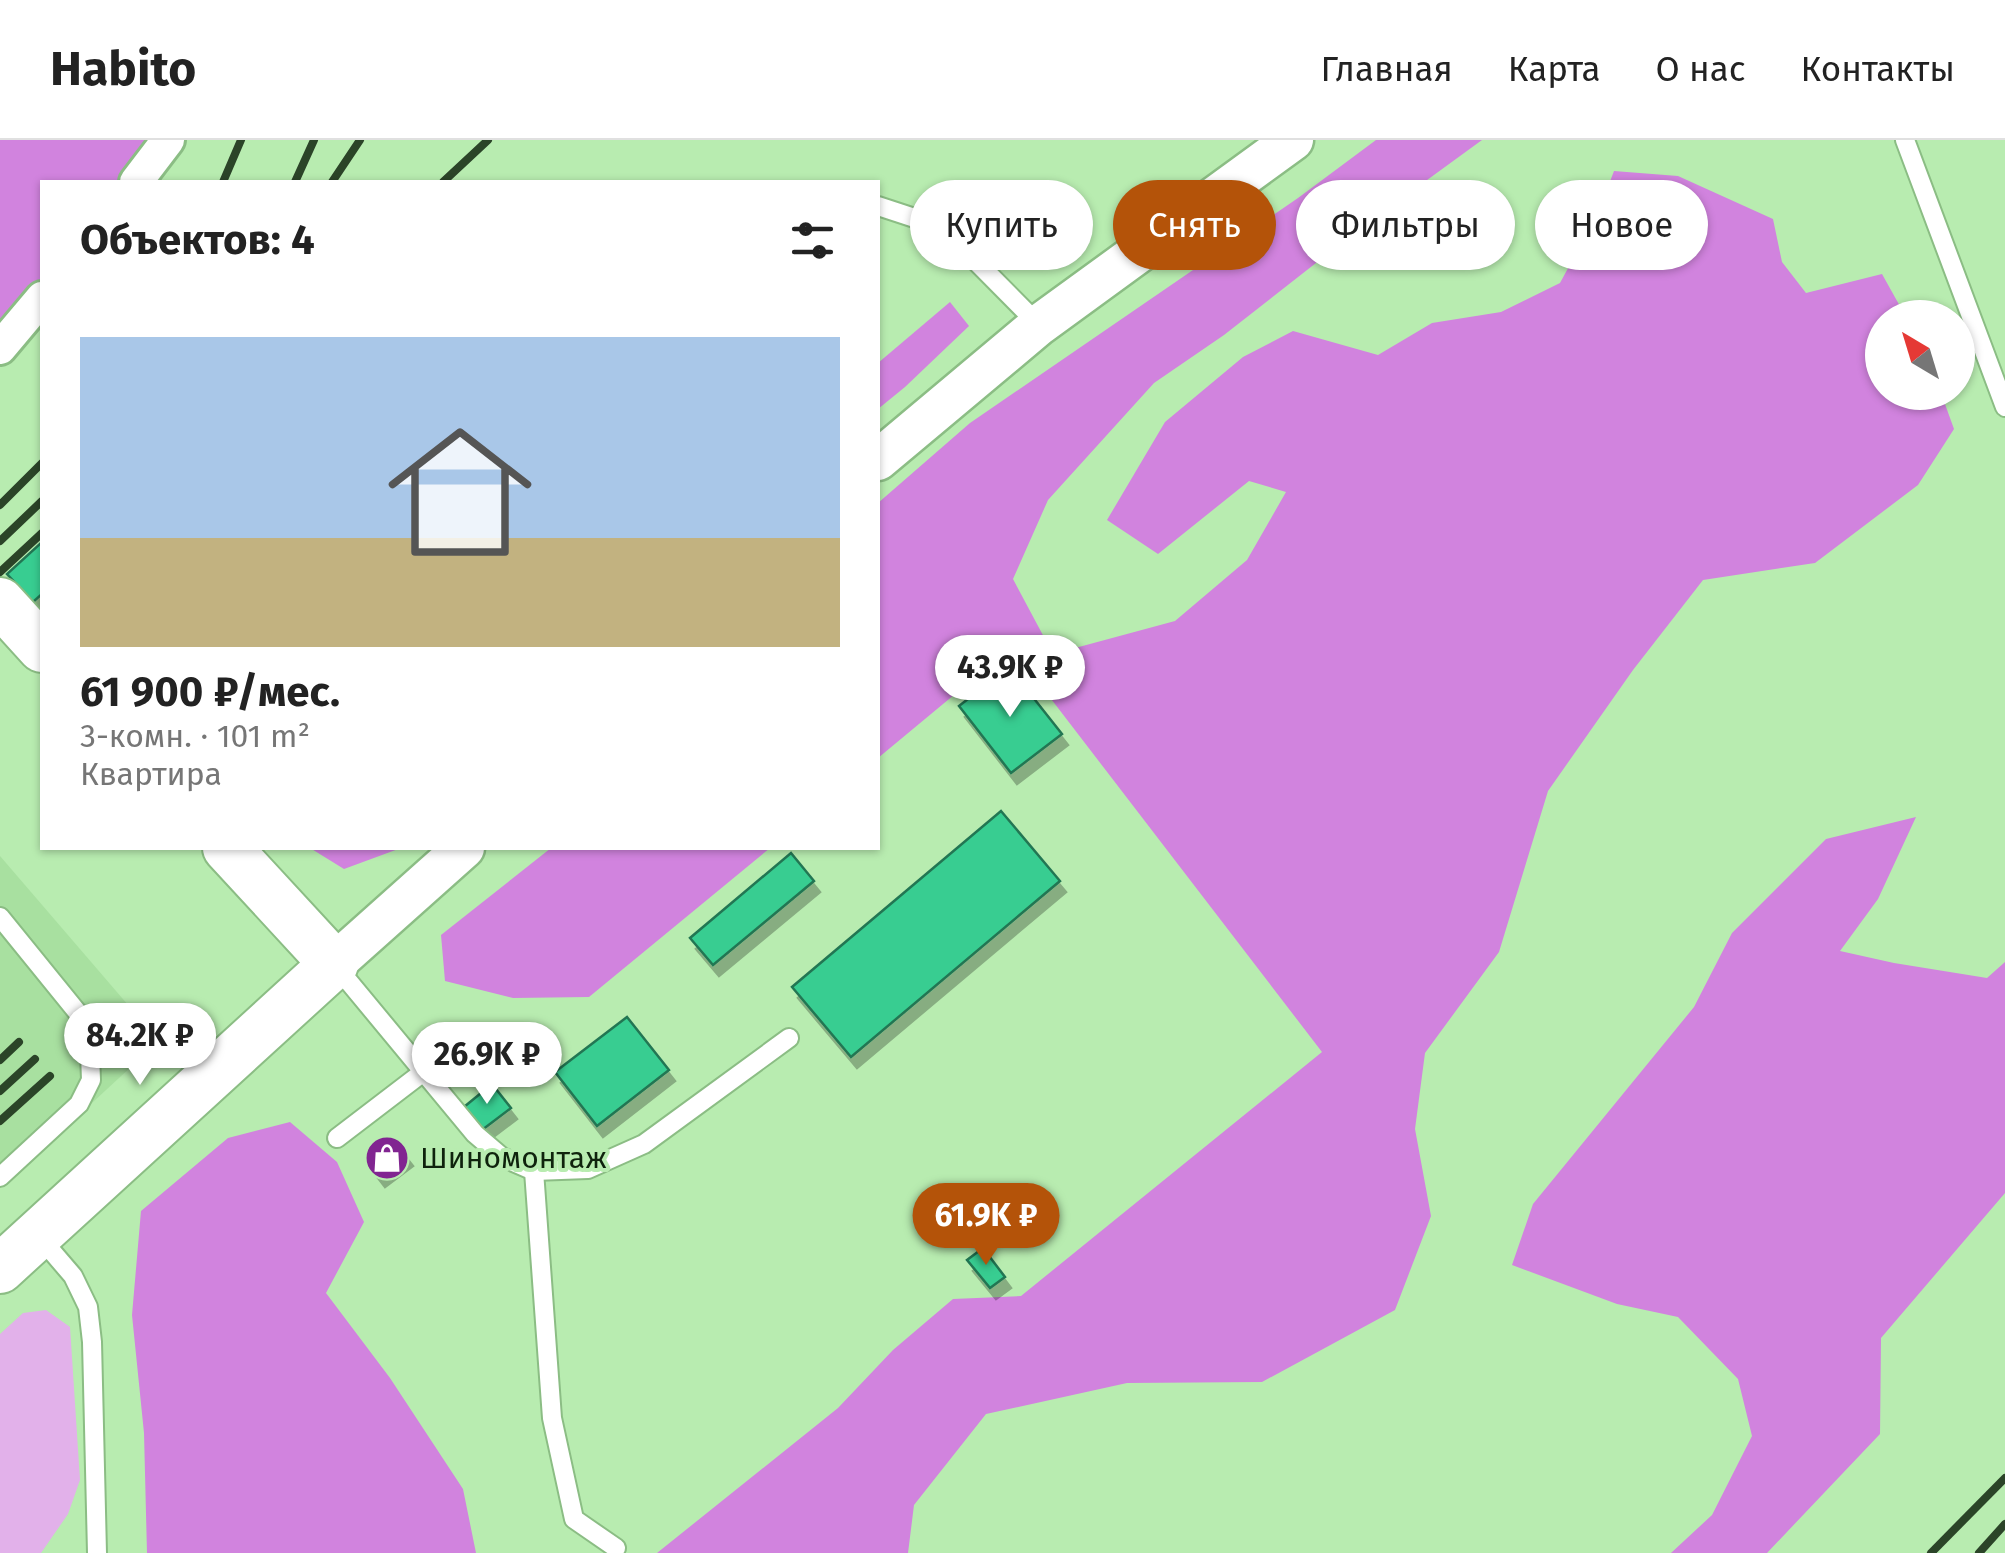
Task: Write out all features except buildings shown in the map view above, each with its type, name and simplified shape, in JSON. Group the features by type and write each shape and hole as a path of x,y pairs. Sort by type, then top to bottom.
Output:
{"main road":[{"path":"0,602 40,646"},
{"path":"0,1270 334,964 229,850"}],"street":[{"path":"138,180 168,140"},
{"path":"880,458 1040,324 1293,140"},
{"path":"0,348 40,300"},
{"path":"334,964 462,850"}],"lane":[{"path":"1906,140 2005,407"},
{"path":"880,207 942,227 1040,324"},
{"path":"0,918 82,1018 91,1080 79,1104 0,1177"},
{"path":"334,964 474,1134 502,1157 534,1170 588,1169 644,1144 789,1038"},
{"path":"337,1138 422,1073"},
{"path":"534,1170 552,1418 574,1519 616,1548"},
{"path":"37,1234 73,1276 88,1307 97,1553"}],"shaded area":[{"path":"0,140 153,140 123,180 40,180 40,284 0,332"},
{"path":"1376,140 1482,140 1427,180 1322,180"},
{"path":"1614,171 1687,180 1611,180"},
{"path":"1708,190 1773,219 1782,262 1806,293 1882,274 1897,300 1865,300 1865,410 1947,410 1954,429 1918,485 1815,563 1703,580 1633,670 1548,791 1499,952 1425,1053 1415,1129 1431,1216 1395,1310 1262,1382 1127,1383 986,1414 914,1505 908,1553 657,1553 838,1408 893,1350 953,1299 1021,1296 1322,1052 1035,678 978,675 880,756 880,501 970,423 1193,270 1276,270 1276,213 1296,199 1296,270 1307,270 1154,383 1048,500 1013,579 1053,654 1175,621 1247,560 1286,492 1249,481 1158,554 1107,520 1165,422 1243,357 1293,331 1378,355 1432,323 1501,312 1560,283 1567,270 1708,270"},
{"path":"950,302 969,326 880,407 880,361"},
{"path":"1916,817 1878,899 1840,951 1987,978 2005,962 2005,1193 1881,1338 1880,1434 1767,1553 1671,1553 1712,1515 1752,1436 1738,1379 1678,1317 1617,1304 1512,1265 1533,1204 1694,1007 1732,933 1826,839"},
{"path":"313,850 396,850 344,869"},
{"path":"548,850 768,850 589,997 513,998 445,981 441,935"},
{"path":"0,856 159,1041 0,1188"},
{"path":"290,1122 337,1162 364,1222 326,1293 390,1378 463,1489 476,1553 147,1553 144,1433 132,1315 141,1211 228,1138"},
{"path":"46,1310 70,1327 80,1480 68,1514 41,1553 0,1553 0,1334 23,1313"}],"railway":[{"path":"224,180 241,140"},
{"path":"296,180 314,140"},
{"path":"333,180 360,140"},
{"path":"445,180 488,140"},
{"path":"0,505 40,465"},
{"path":"0,541 40,503"},
{"path":"0,572 40,535"},
{"path":"0,1060 19,1042"},
{"path":"0,1091 35,1059"},
{"path":"0,1121 50,1076"},
{"path":"1931,1553 2005,1478"},
{"path":"1979,1553 2005,1524"}],"place":[{"name":"Шиномонтаж","path":"387,1158"}]}
